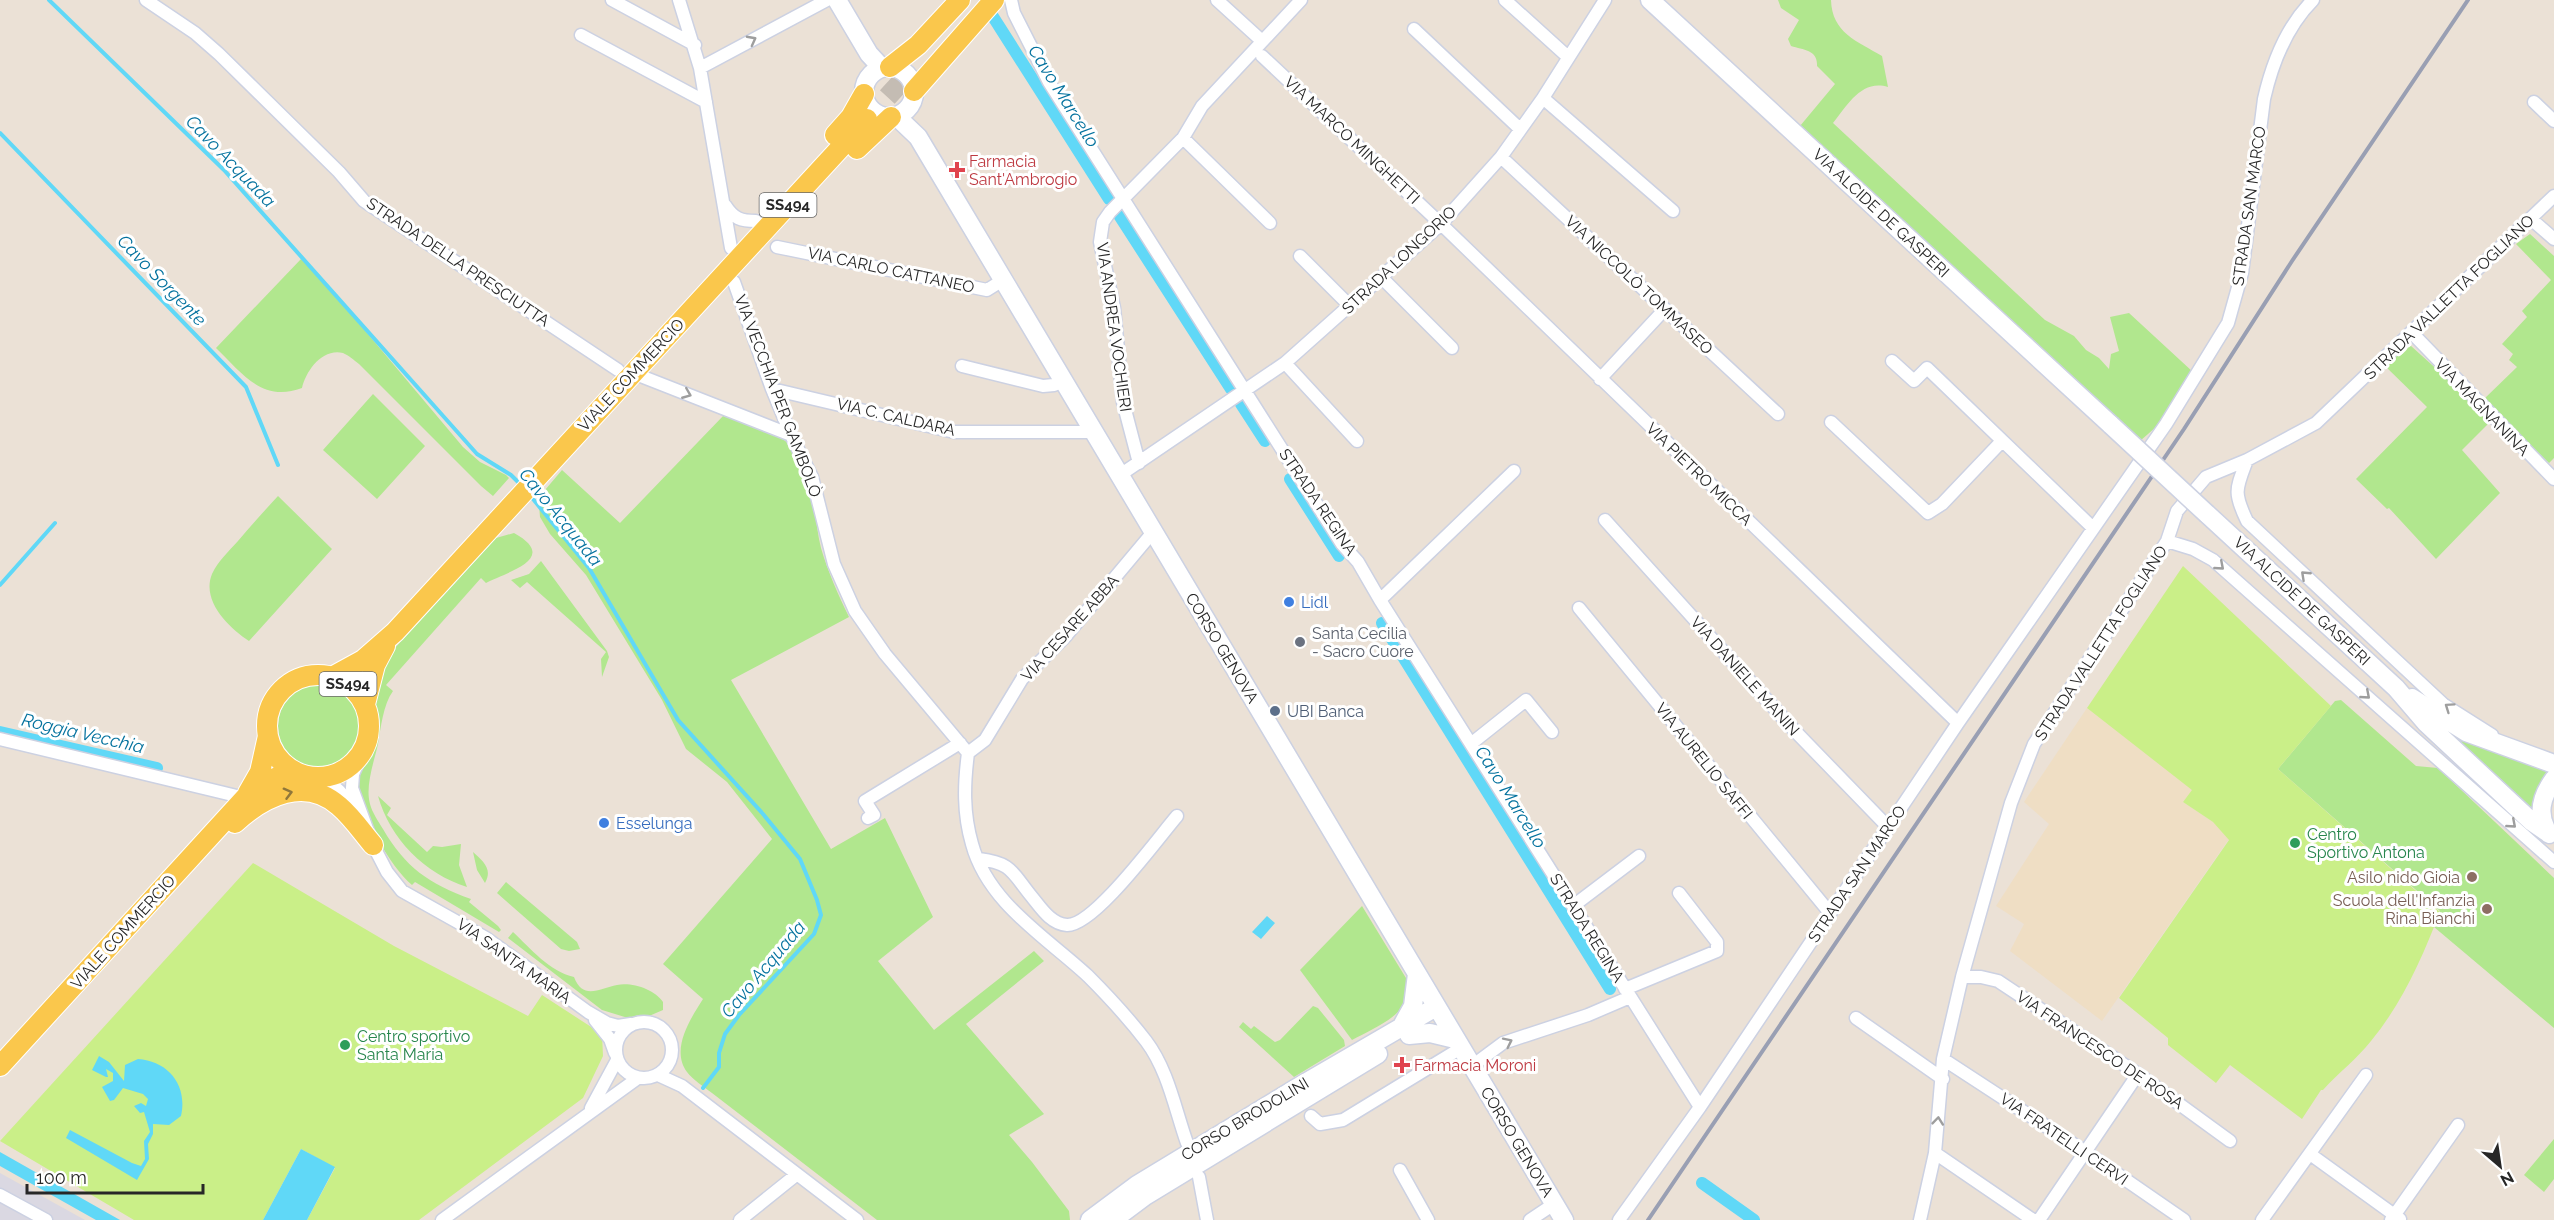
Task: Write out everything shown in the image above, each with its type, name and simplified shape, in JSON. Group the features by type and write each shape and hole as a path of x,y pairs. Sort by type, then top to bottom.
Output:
{"main road":[{"path":"837,0 881,70"},
{"path":"626,371 731,248 843,126 864,94 865,87 881,70 918,45 960,0"},
{"name":"VIA ALCIDE DE GASPERI","path":"1650,0 2396,688 2426,723 2531,821 2550,844"},
{"path":"626,371 688,333 863,143 903,107 994,1"},
{"path":"914,69 994,1"},
{"name":"CORSO GENOVA","path":"881,70 907,75 903,107 918,137 1564,1220"},
{"name":"CORSO GENOVA","path":"864,94 870,108 876,114 903,107"},
{"name":"VIALE COMMERCIO","path":"0,1066 245,798 270,779 286,773 331,776 344,771 355,762 363,751 369,733 365,704 375,665 382,649 395,632 516,498 529,476 867,119"},
{"name":"VIALE COMMERCIO","path":"245,798 260,772 268,736 270,709 274,700 286,686 312,675 332,677 363,660 395,632"},
{"name":"SS494","path":"332,677 351,687 365,704"},
{"name":"VIA ALCIDE DE GASPERI","path":"2396,688 2466,732 2554,764"},
{"path":"268,736 279,760 309,776"},
{"path":"2550,844 2541,814 2543,795 2554,779"},
{"path":"160,891 249,811 275,796 295,789 318,792 339,805 370,840"},
{"path":"1417,974 1413,1006 1406,1030 1430,1033 1458,1043"},
{"name":"CORSO BRODOLINI","path":"1113,1220 1145,1196 1438,1010"},
{"name":"CORSO BRODOLINI","path":"1090,1220 1146,1179 1406,1030"}],"street":[{"name":"STRADA DELLA PRESCIUTTA","path":"146,0 195,33 219,54 339,172 364,201 626,371 791,435"},
{"path":"612,0 695,45"},
{"path":"680,0 700,68 731,248"},
{"path":"700,68 827,0"},
{"path":"1217,0 1262,41"},
{"name":"VIA ANDREA VOCHIERI","path":"1139,463 1123,402 1114,308 1100,242 1105,218 1183,138 1202,106 1301,0"},
{"path":"1505,0 1568,57"},
{"name":"STRADA LONGORIO","path":"1120,475 1285,363 1442,224 1500,157 1543,98 1605,0"},
{"name":"STRADA SAN MARCO","path":"1619,1220 1701,1107 1958,723 2166,424 2228,323 2242,273 2264,99 2270,73 2287,37 2313,0"},
{"path":"994,1 1004,4 1014,13"},
{"name":"STRADA REGINA","path":"994,1 1014,13 1049,82 1342,544 1358,562 1701,1107"},
{"path":"1414,29 1520,129"},
{"path":"581,35 706,102"},
{"name":"VIA MARCO MINGHETTI","path":"1262,56 1442,224"},
{"path":"1543,98 1673,211"},
{"path":"2534,102 2554,121"},
{"path":"1183,138 1269,223"},
{"name":"VIA NICCOLÒ TOMMASEO","path":"1500,157 1778,414"},
{"name":"STRADA VALLETTA FOGLIANO","path":"1920,1220 1935,1153 1943,1059 1962,977 2011,803 2034,744 2168,542 2177,511 2206,477 2247,460 2316,423 2554,196"},
{"path":"725,204 730,214 739,220 756,221"},
{"path":"2531,219 2554,239"},
{"name":"VIA PIETRO MICCA","path":"1442,224 1958,723"},
{"name":"VIA CARLO CATTANEO","path":"777,247 987,290 1003,280"},
{"path":"1300,256 1350,306"},
{"path":"1381,277 1452,348"},
{"name":"VIA VECCHIA PER GAMBOLÒ","path":"734,282 772,389 812,477 834,564 855,611 885,654 964,748"},
{"path":"1600,379 1665,309"},
{"name":"VIA MAGNANINA","path":"2412,333 2554,479"},
{"path":"1893,361 1914,381 1927,368 2093,528"},
{"path":"1285,363 1357,441"},
{"path":"962,366 1043,386 1063,381"},
{"name":"VIA C. CALDARA","path":"772,389 954,432 1094,432"},
{"path":"1831,422 1928,513 1942,504 2002,441"},
{"path":"2247,460 2237,487 2238,502 2247,521 2443,704 2515,751"},
{"path":"1380,600 1514,471"},
{"name":"VIA DANIELE MANIN","path":"1605,520 1794,730 1889,828"},
{"name":"VIA CESARE ABBA","path":"868,818 874,814 865,801 964,748 985,740 1022,679 1065,637 1153,532"},
{"path":"2168,542 2193,549 2213,560 2550,844 2554,862"},
{"name":"VIA AURELIO SAFFI","path":"1579,608 1830,913"},
{"path":"1472,743 1526,700 1552,732"},
{"path":"0,740 245,798"},
{"path":"964,748 963,795 972,845 997,894 1088,977 1146,1041 1158,1061 1187,1143"},
{"name":"VIA SANTA MARIA","path":"363,751 353,774 352,788 370,840"},
{"name":"VIA SANTA MARIA","path":"309,776 333,784 342,792 387,872 402,891 486,938 588,1012 607,1023 618,1026 642,1022 653,1023 663,1029 670,1038 672,1047 668,1064"},
{"path":"979,859 994,861 1010,867 1045,914 1056,923 1069,925 1088,917 1108,898 1177,816"},
{"path":"1573,906 1639,855"},
{"name":"STRADA REGINA","path":"1628,993 1717,951 1717,942 1679,893"},
{"name":"VIA FRANCESCO DE ROSA","path":"1962,977 1981,977 1998,981 2138,1074 2230,1141"},
{"path":"1472,1066 1503,1043 1588,1015 1628,993"},
{"name":"VIA SANTA MARIA","path":"588,1012 610,1039 616,1057 629,1075 638,1078"},
{"path":"1856,1018 1943,1079"},
{"path":"587,1114 616,1057 618,1036 631,1024"},
{"path":"1311,1116 1320,1124 1343,1120 1458,1043"},
{"name":"VIA FRATELLI CERVI","path":"1943,1059 2084,1150 2184,1220"},
{"path":"442,1220 638,1078 658,1075 668,1064 682,1086"},
{"path":"2039,1220 2084,1150 2138,1074"},
{"path":"658,1075 682,1086 857,1220"},
{"path":"2262,1220 2366,1075"},
{"path":"2310,1154 2396,1219 2458,1125"},
{"path":"1935,1153 2033,1220"},
{"path":"1400,1170 1428,1220"},
{"path":"740,1220 796,1175"},
{"path":"1198,1177 1207,1220"},
{"path":"0,1195 46,1220"},
{"path":"1530,1220 1554,1204"}],"shaded area":[{"path":"2087,708 2193,790 2183,802 2213,822 2229,839 2102,1021 2010,951 2024,924 1996,906 2049,824 2024,802"},
{"path":"0,1173 85,1220 0,1220"}],"green space":[{"path":"1778,0 1831,0 1832,11 1841,28 1855,40 1882,56 1888,87 1879,85 1863,90 1850,101 1833,123 2045,320 2074,336 2086,350 2099,358 2109,369 2111,354 2119,351 2110,317 2129,313 2193,372 2156,427 2140,441 1800,126 1835,84 1817,66 1813,54 1791,46 1788,39 1799,20 1781,8"},
{"path":"2530,234 2554,256 2554,458 2549,463 2483,400 2517,367 2509,360 2513,354 2502,344 2527,317 2522,311 2551,280 2516,244"},
{"path":"301,259 330,289 463,447 480,462 509,478 493,496 359,364 345,354 335,352 322,357 311,368 302,388 288,392 275,392 264,389 244,376 216,348"},
{"path":"2411,346 2451,382 2489,423 2462,450 2500,493 2436,559 2389,508 2387,509 2356,479 2427,407 2385,366 2406,347"},
{"path":"373,394 425,446 377,499 323,450"},
{"path":"724,415 778,436 795,450 808,475 812,490 821,548 849,617 731,680 831,849 885,818 933,917 878,961 934,1030 1034,951 1044,961 966,1024 1044,1114 1009,1135 1069,1211 1070,1220 877,1220 692,1078 682,1063 681,1044 684,1034 703,999 663,964 772,839 727,782 686,749 662,700 586,575 550,534 540,517 539,505 545,490 562,470 620,523"},
{"path":"278,496 332,549 249,641 233,629 214,604 210,594 212,574 220,560"},
{"path":"514,533 527,542 532,550 531,557 525,564 486,583 481,578 386,685 393,691 383,716 369,790 370,804 374,813 391,842 409,864 430,880 471,899 469,902 498,926 501,930 499,932 415,882 412,885 403,876 375,834 362,802 358,775 374,732 373,703 376,686 394,649 496,538"},
{"path":"541,561 607,651 609,657 602,677 601,659 606,652 527,582 520,588 511,580 529,574"},
{"name":"Centro Sportivo Antona","path":"2183,566 2331,706 2278,769 2440,912 2419,963 2393,1011 2366,1048 2321,1090 2302,1119 2230,1065 2216,1083 2168,1045 2168,1038 2119,998 2229,840 2213,822 2183,802 2192,790 2087,708"},
{"path":"319,685 335,688 348,697 357,710 360,726 357,742 348,755 335,764 319,767 303,764 290,755 281,742 278,726 281,710 290,697 303,688"},
{"path":"2341,700 2416,766 2438,768 2554,878 2554,1028 2434,927 2440,911 2278,769 2335,701"},
{"path":"2438,726 2491,751 2554,770 2534,813"},
{"path":"378,796 391,808 387,815 427,852 433,846 461,844 459,865 467,887 437,873 411,853 391,827"},
{"path":"473,852 487,869 485,883 477,870"},
{"name":"Centro sportivo Santa Maria","path":"253,863 394,946 528,1016 542,995 602,1034 603,1056 583,1098 419,1220 307,1220 335,1168 301,1149 263,1220 134,1220 0,1141"},
{"path":"506,882 577,942 580,949 569,951 561,949 497,893"},
{"path":"1362,906 1409,983 1409,994 1399,1011 1391,1018 1352,1040 1300,970"},
{"path":"513,932 549,965 574,977 582,989 593,991 623,984 636,986 655,994 663,1002 663,1010 649,1016 639,1015 628,1018 602,1010 508,938"},
{"path":"1313,1006 1318,1008 1344,1040 1345,1046 1294,1077 1239,1027 1243,1022 1251,1029 1254,1026 1275,1042 1280,1040"},
{"path":"2554,1139 2554,1179 2544,1192 2524,1175"}],"water":[{"path":"1267,916 1275,923 1261,939 1252,932"},
{"path":"99,1056 109,1062 124,1081 125,1065 138,1059 158,1064 173,1077 181,1094 181,1116 169,1125 153,1124 153,1134 148,1144 149,1159 137,1180 66,1138 70,1130 132,1163 141,1166 145,1159 144,1141 150,1132 144,1112 140,1113 134,1106 141,1103 146,1106 148,1099 143,1094 123,1088 114,1100 110,1101 102,1087 113,1081 113,1073 106,1069 108,1077 106,1077 92,1070"},
{"path":"301,1149 335,1167 307,1220 263,1220"},
{"path":"0,1152 120,1220 96,1220 0,1166"}],"waterway":[{"name":"Cavo Acquada","path":"49,0 224,170 477,454 511,475 522,486"},
{"name":"Cavo Marcello","path":"990,12 1109,199"},
{"name":"Cavo Sorgente","path":"0,133 246,387 278,465"},
{"name":"Cavo Marcello","path":"1117,212 1231,389"},
{"name":"Cavo Marcello","path":"1241,404 1265,441"},
{"name":"Roggia Vecchia","path":"1290,479 1339,556"},
{"name":"Cavo Acquada","path":"529,494 589,568 678,720 763,814 800,859 817,900 821,915 814,934 739,1015 725,1034 719,1053 719,1067 703,1088"},
{"path":"0,585 55,523"},
{"name":"Cavo Marcello","path":"1382,623 1610,989"},
{"name":"Roggia Vecchia","path":"0,732 157,768"},
{"name":"Cavo Marcello","path":"1702,1183 1754,1220"}],"tunnel":[{"path":"867,119 914,68"}],"railway":[{"path":"1648,1220 2184,429 2292,261 2468,0"}],"place":[{"name":"Farmacia Sant'Ambrogio","path":"957,170"},
{"name":"Lidl","path":"1289,602"},
{"name":"Santa Cecilia - Sacro Cuore","path":"1300,642"},
{"name":"UBI Banca","path":"1275,711"},
{"name":"Esselunga","path":"604,823"},
{"name":"Centro Sportivo Antona","path":"2295,843"},
{"name":"Asilo nido Gioia","path":"2472,877"},
{"name":"Scuola dell'Infanzia Rina Bianchi","path":"2487,909"},
{"name":"Centro sportivo Santa Maria","path":"345,1045"},
{"name":"Farmacia Moroni","path":"1402,1065"}]}
